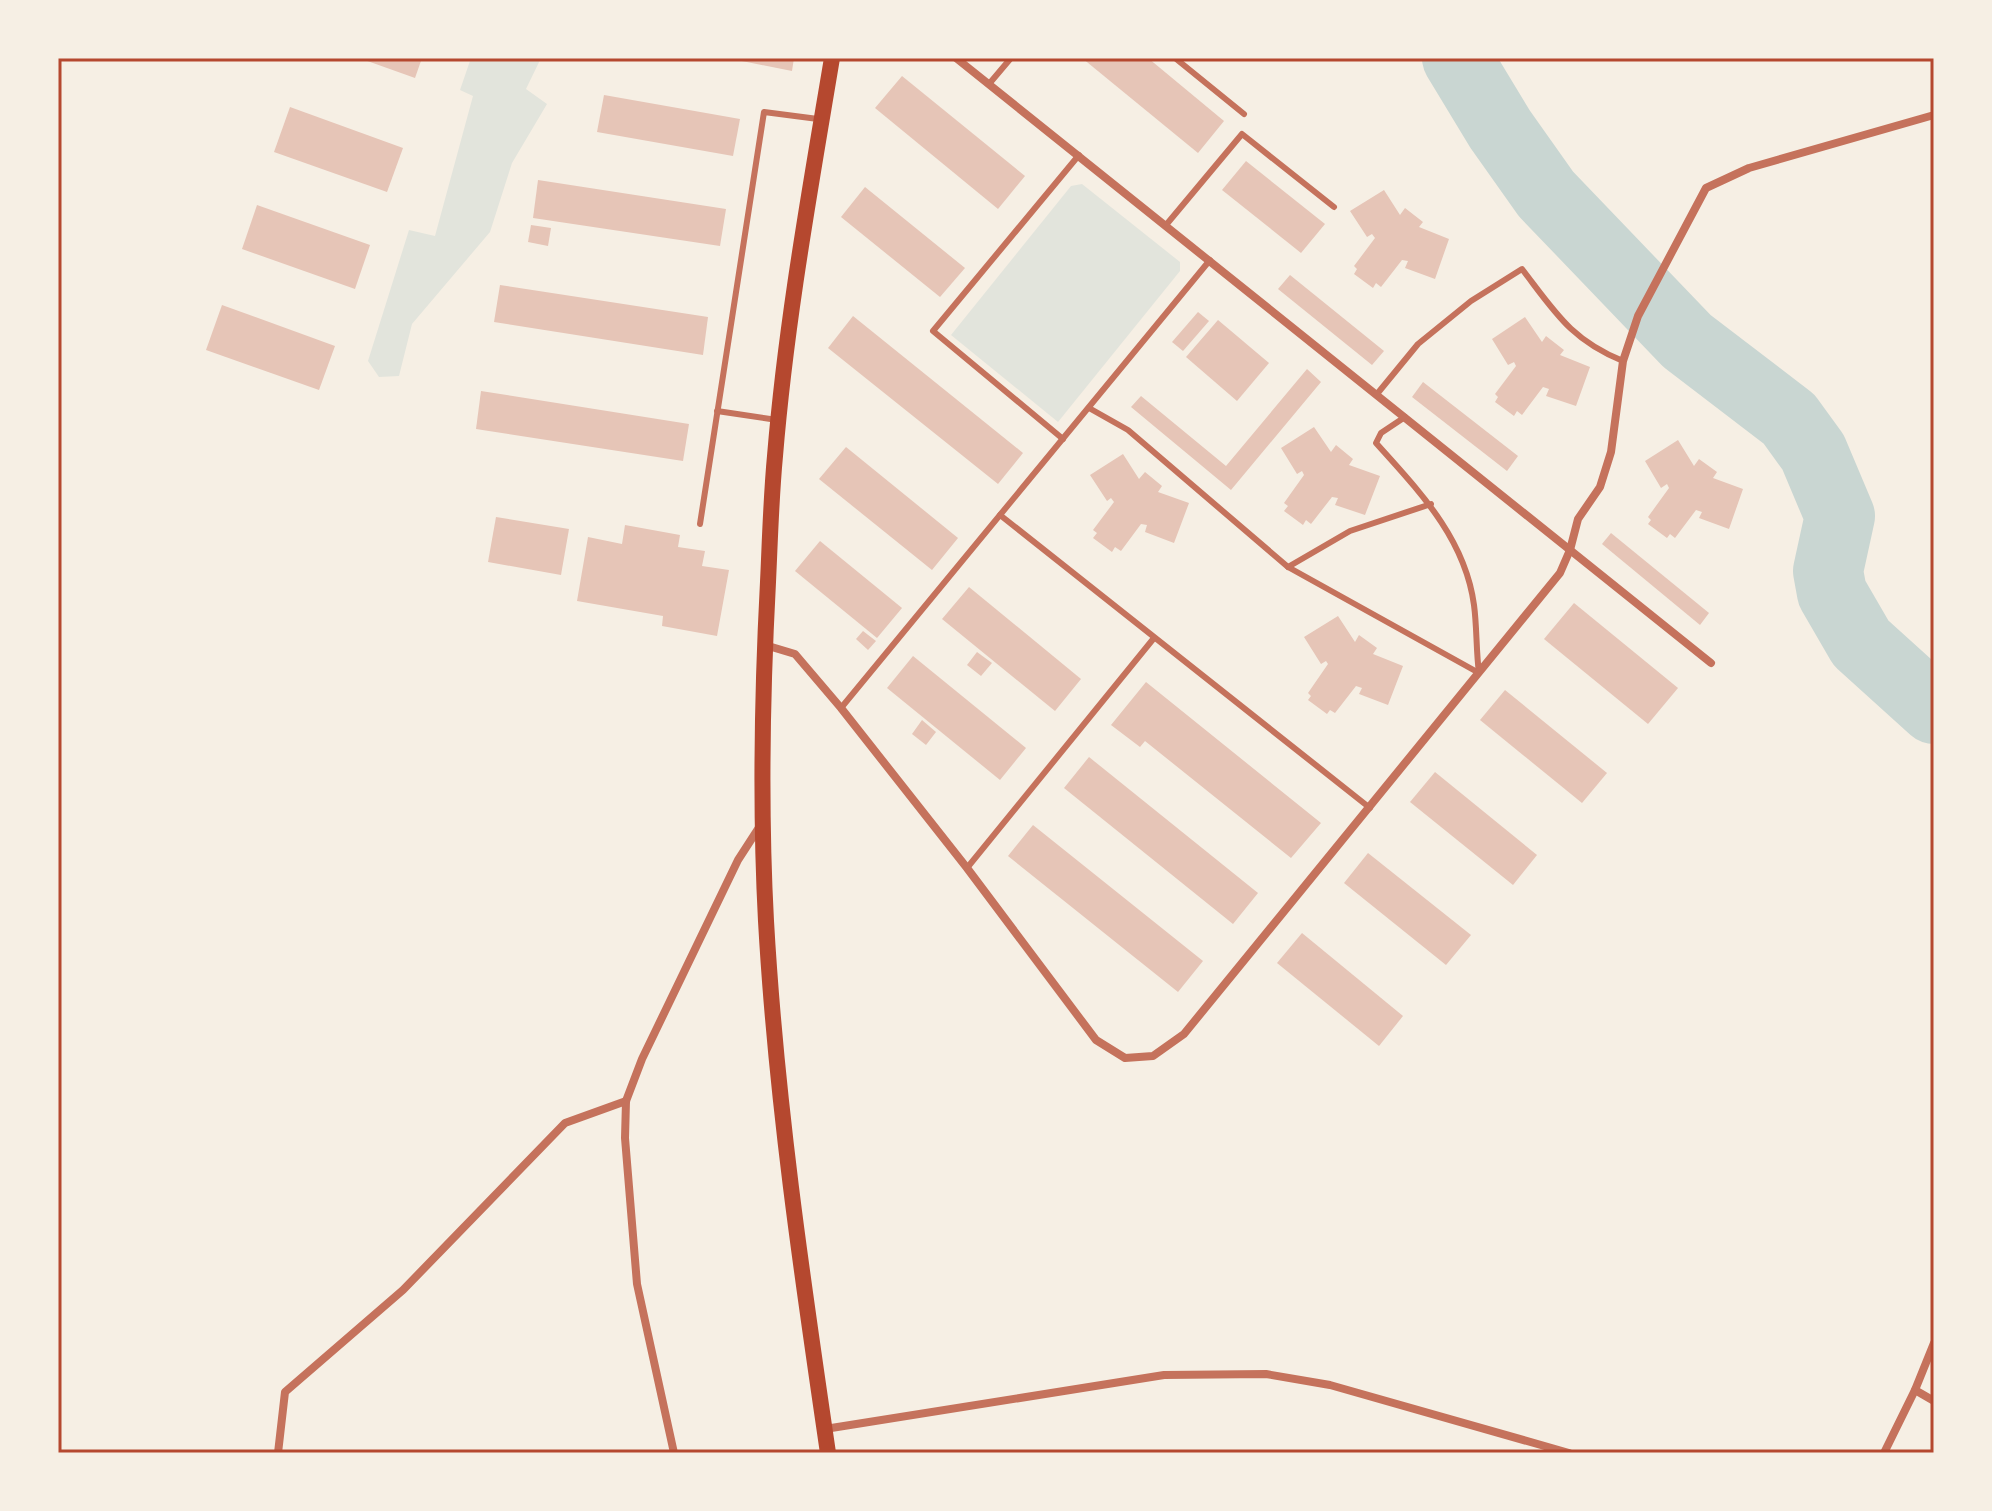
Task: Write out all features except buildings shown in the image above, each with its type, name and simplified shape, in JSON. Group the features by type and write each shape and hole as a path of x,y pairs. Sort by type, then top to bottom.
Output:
{"main road":[{"path":"828,1453 788,1164 775,1041 766,921 763,822 765,645 775,455 798,258 832,58"}],"street":[{"path":"956,58 1711,663"},
{"path":"765,645 795,654 841,708 967,868 1096,1040 1125,1058 1153,1056 1184,1034 1560,573 1578,519 1600,487 1611,452 1623,361 1638,316 1706,188 1749,168 1934,115"},
{"path":"674,1453 637,1284 626,1152 626,1101 642,1059 738,860 763,822"},
{"path":"278,1453 285,1392 403,1290 565,1123 626,1101"},
{"path":"1884,1453 1934,1343"},
{"path":"825,1429 1164,1375 1266,1374 1330,1385 1569,1453"},
{"path":"1915,1390 1934,1401"}],"lane":[{"path":"989,84 1011,58"},
{"path":"1175,58 1244,114"},
{"path":"700,524 764,112 822,119"},
{"path":"1166,225 1242,134 1334,207"},
{"path":"1063,439 933,331 1079,155"},
{"path":"841,708 1210,260"},
{"path":"1377,394 1418,344 1471,301 1522,269 1568,328 1601,352 1623,361"},
{"path":"1089,408 1128,430 1288,567 1479,673"},
{"path":"717,411 779,420"},
{"path":"1405,417 1381,433 1376,443 1431,504 1457,546 1474,604 1479,673"},
{"path":"1288,567 1350,531 1431,504"},
{"path":"1000,515 1370,808"},
{"path":"967,868 1154,638"}],"shaded area":[{"path":"471,58 541,58 526,89 547,104 512,163 490,232 412,324 399,376 379,377 368,361 409,230 435,236 473,96 460,90"},
{"path":"1082,184 1180,262 1180,271 1058,422 951,335 1071,186"}],"waterway":[{"path":"1457,58 1500,129 1546,194 1687,341 1789,419 1813,452 1840,516 1828,571 1832,593 1861,643 1934,709"}]}
